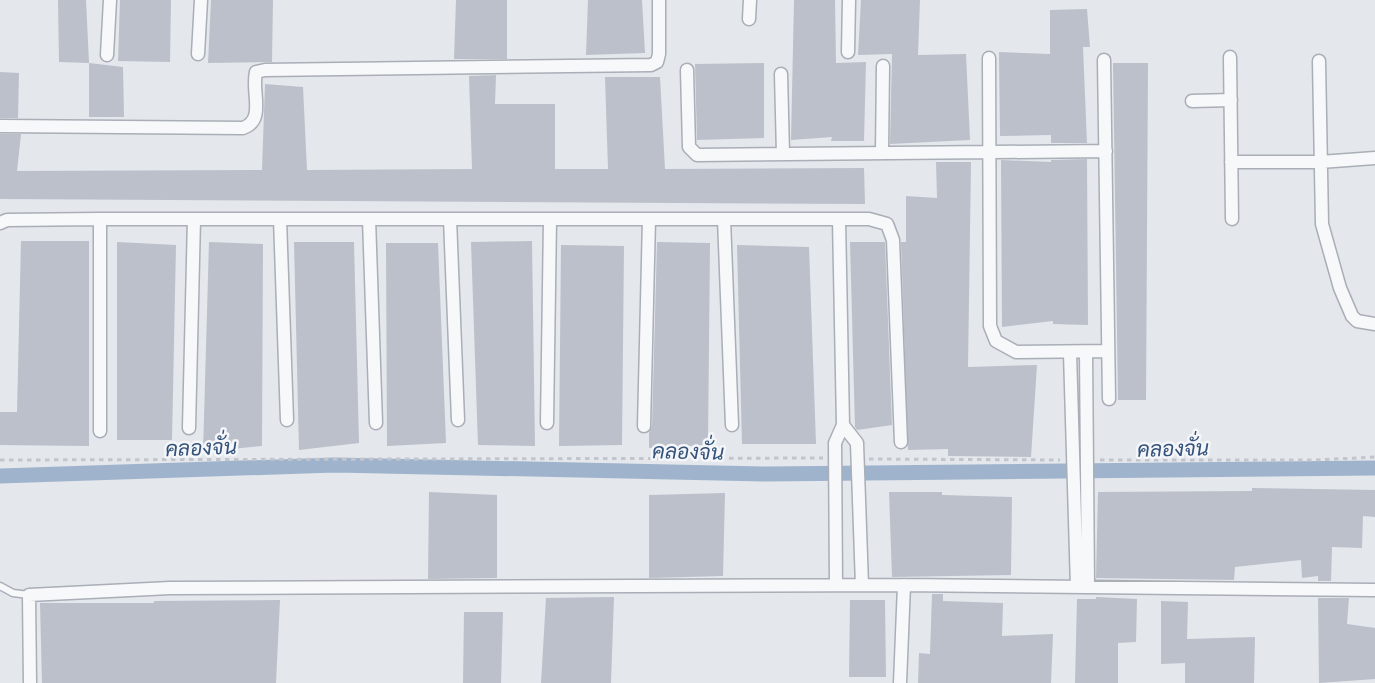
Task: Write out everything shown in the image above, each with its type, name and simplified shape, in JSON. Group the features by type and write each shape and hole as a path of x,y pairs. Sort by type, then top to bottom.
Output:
{"street":[{"path":"108,55 110,0"},
{"path":"198,54 201,0"},
{"path":"0,126 243,128 252,124 257,117 253,81 256,72 265,70 651,65 657,62 659,54 659,0"},
{"path":"749,19 750,0"},
{"path":"848,52 849,0"},
{"path":"1230,57 1232,219"},
{"path":"989,58 990,326 996,341 1016,352 1108,351"},
{"path":"1104,60 1108,399"},
{"path":"1319,61 1322,224 1340,288 1357,321 1375,324"},
{"path":"882,153 883,66"},
{"path":"687,70 692,152 697,155 1106,151"},
{"path":"781,74 783,154"},
{"path":"1192,101 1231,100"},
{"path":"1232,162 1320,162 1375,158"},
{"path":"100,219 100,431"},
{"path":"0,223 7,220 100,219 869,219 887,224 893,240 901,442"},
{"path":"189,428 194,219"},
{"path":"280,219 287,420"},
{"path":"369,219 376,423"},
{"path":"450,219 458,420"},
{"path":"547,423 550,219"},
{"path":"644,426 649,219"},
{"path":"724,219 732,425"},
{"path":"836,585 835,443 843,425 839,219"},
{"path":"1082,587 1088,510 1086,352"},
{"path":"1070,353 1075,511 1082,587"},
{"path":"843,425 857,443 862,585"},
{"path":"1073,456 1087,454"},
{"path":"1075,511 1088,510"},
{"path":"30,683 29,595 170,588 836,585 1375,590"},
{"path":"900,683 904,585"}],"lane":[{"path":"0,586 13,593 29,595"}],"path":[{"path":"1087,454 1315,460 1375,457"},
{"path":"858,460 1073,456"},
{"path":"0,460 835,461"}],"building":[{"path":"58,0 86,0 89,63 59,62"},
{"path":"120,0 171,0 170,62 118,61"},
{"path":"211,0 273,0 272,62 208,63"},
{"path":"456,0 507,0 507,59 454,59"},
{"path":"588,0 642,0 645,53 586,55"},
{"path":"794,0 835,0 836,63 866,62 864,141 831,141 832,137 791,140"},
{"path":"861,0 920,0 918,55 966,54 970,140 890,144 892,54 858,55"},
{"path":"1087,9 1090,47 1083,47 1087,143 1051,143 1051,135 1000,136 999,52 1050,54 1050,10"},
{"path":"89,63 123,67 124,117 89,117"},
{"path":"764,63 764,138 697,140 695,64"},
{"path":"1113,63 1148,63 1146,400 1118,400"},
{"path":"0,72 19,73 18,118 0,118"},
{"path":"496,75 495,104 555,104 555,169 608,169 605,77 660,77 665,169 864,168 865,204 0,199 0,134 21,134 17,171 262,170 265,84 303,87 307,170 472,169 469,76"},
{"path":"1087,159 1088,325 1053,324 1053,321 1002,327 1001,160 1051,162 1051,160"},
{"path":"936,162 971,162 968,367 1037,365 1031,457 948,456 948,449 908,450 901,242 906,242 906,196 937,198"},
{"path":"21,241 89,241 89,446 0,445 0,412 17,412"},
{"path":"532,241 535,446 478,445 471,242"},
{"path":"117,242 176,245 172,440 117,440"},
{"path":"209,242 263,244 262,446 203,452"},
{"path":"294,242 354,242 359,443 299,450"},
{"path":"657,242 710,243 708,445 649,448 649,432 652,426"},
{"path":"850,242 885,242 892,425 857,430 855,427"},
{"path":"386,243 438,243 446,443 387,446"},
{"path":"561,245 624,246 622,445 559,446"},
{"path":"737,245 809,247 816,444 742,444"},
{"path":"1252,488 1375,490 1375,517 1363,516 1362,548 1332,547 1331,581 1318,581 1318,576 1302,578 1301,560 1235,567 1234,580 1096,578 1098,492 1252,491"},
{"path":"429,492 497,495 497,578 428,579"},
{"path":"889,492 942,492 942,495 1012,497 1011,575 892,577"},
{"path":"725,493 723,576 649,578 649,495"},
{"path":"932,594 943,594 943,601 1003,603 1002,636 1053,634 1051,683 918,683 919,653 930,654"},
{"path":"614,597 611,683 541,683 546,598"},
{"path":"1096,597 1137,599 1136,642 1118,643 1118,683 1075,683 1077,599 1096,599"},
{"path":"1318,598 1349,598 1347,624 1375,628 1375,679 1319,683"},
{"path":"280,600 276,683 42,683 40,603"},
{"path":"850,600 885,600 886,677 849,677"},
{"path":"1161,601 1188,602 1187,639 1255,637 1254,683 1185,683 1185,663 1161,664"},
{"path":"464,612 503,612 501,683 463,683"}],"waterway":[{"name":"คลองจั่น","path":"0,476 335,465 767,474 1375,468"}]}
